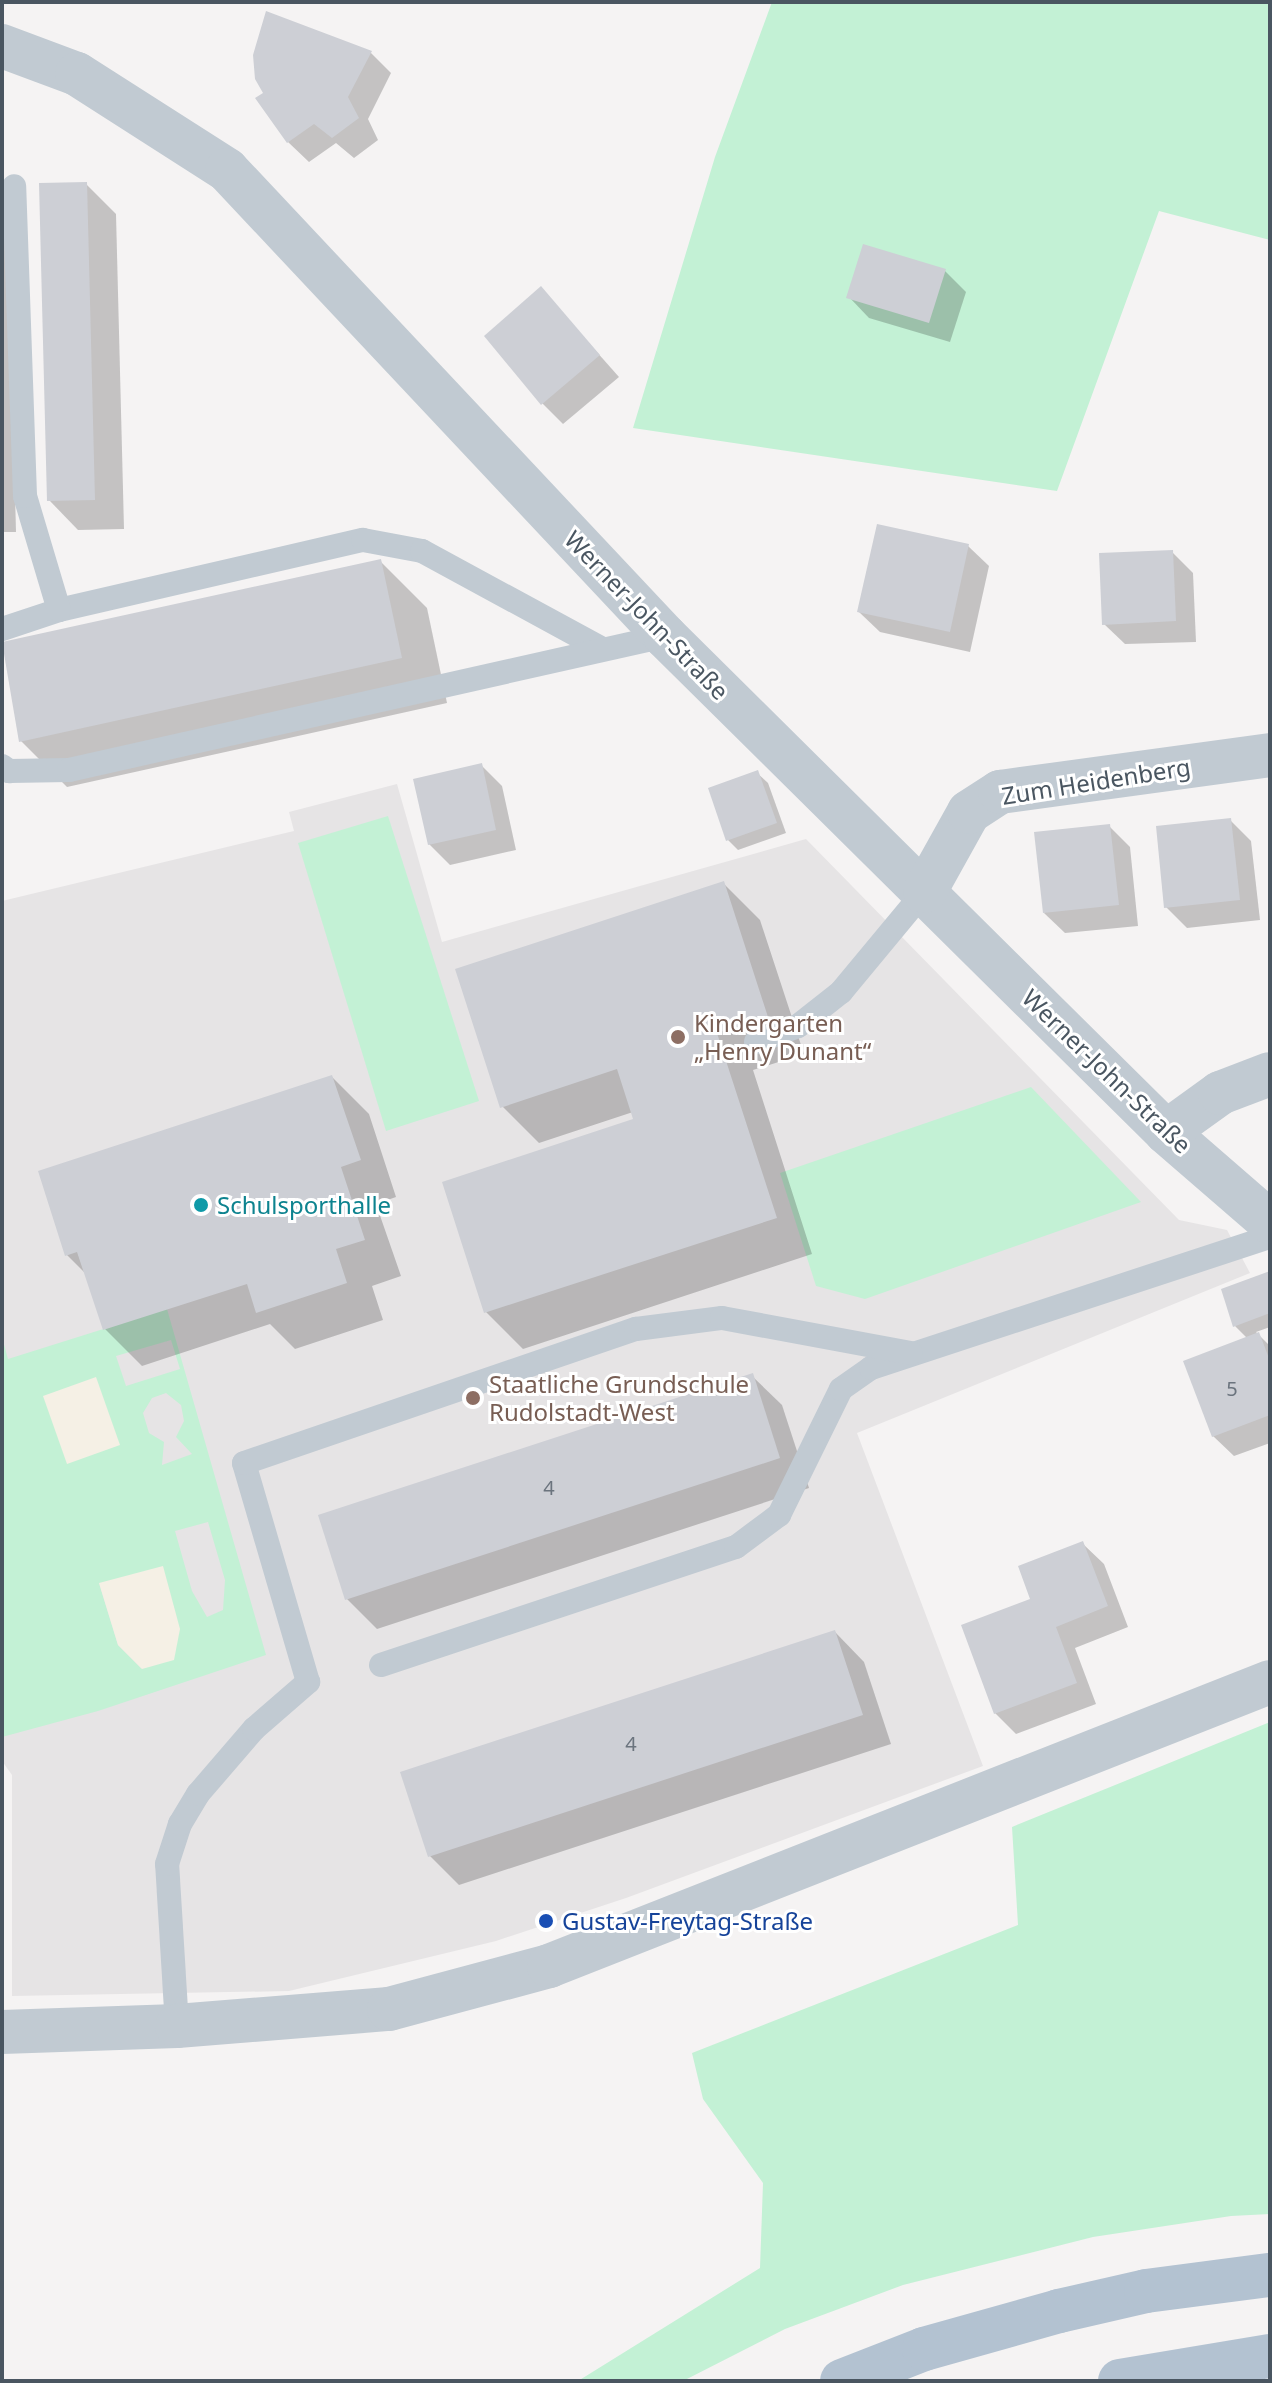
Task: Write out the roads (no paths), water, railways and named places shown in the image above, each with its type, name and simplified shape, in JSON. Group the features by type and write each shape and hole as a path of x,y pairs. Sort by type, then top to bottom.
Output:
{"main road":[{"path":"842,2381 924,2349 1059,2311 1146,2291 1270,2275"},
{"path":"1120,2381 1172,2369 1270,2356"}],"street":[{"name":"Werner-John-Straße","path":"2,46 77,74 227,170 665,636 1166,1132 1270,1222"},
{"name":"Zum Heidenberg","path":"925,891 969,812 1000,792 1270,755"},
{"path":"1166,1132 1220,1093 1270,1074"},
{"path":"2,2032 177,2026 389,2009 549,1966 592,1952 1270,1682"}],"lane":[{"path":"14,186 25,496 59,610"},
{"path":"2,629 59,610 363,540 422,551 601,648"},
{"path":"2,766 9,771 69,770 665,636"},
{"path":"756,1042 798,1026 841,992 925,891"},
{"path":"381,1665 736,1547 779,1515 841,1389 871,1368 1270,1237"},
{"path":"177,2026 167,1864 180,1824 198,1794 254,1729 308,1682 244,1463 636,1329 722,1318 911,1353"}],"place":[{"name":"Kindergarten „Henry Dunant“","path":"678,1037"},
{"name":"Schulsporthalle","path":"201,1205"},
{"name":"Staatliche Grundschule Rudolstadt-West","path":"473,1398"},
{"name":"Gustav-Freytag-Straße","path":"546,1921"}]}
